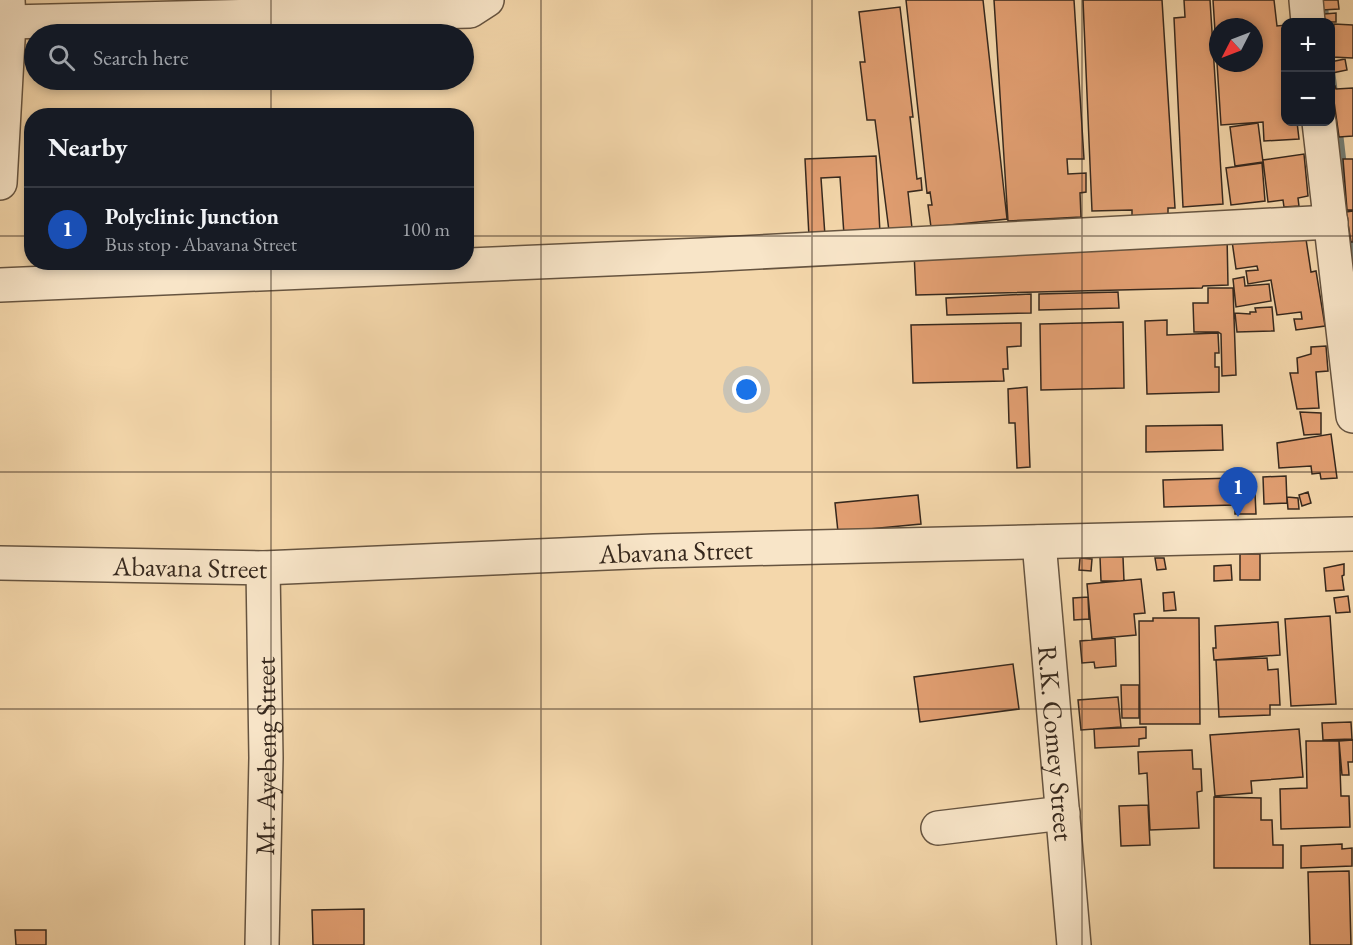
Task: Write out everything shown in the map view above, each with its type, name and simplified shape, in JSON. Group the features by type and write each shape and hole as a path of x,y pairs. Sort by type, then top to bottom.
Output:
{"street":[{"path":"0,183 8,11 470,11 487,0"},
{"path":"1306,0 1308,18"},
{"path":"1319,126 1353,416"},
{"path":"474,265 1331,222"},
{"path":"0,285 351,270"},
{"name":"Abavana Street","path":"0,563 263,568 654,551 1353,534"},
{"name":"R.K. Comey Street","path":"1039,542 1074,945"},
{"name":"Mr. Ayebeng Street","path":"262,945 266,758 263,568"},
{"path":"938,828 1063,813"}],"building":[{"path":"906,0 983,0 1007,219 931,227 928,205 932,205 930,192 927,193"},
{"path":"994,0 1074,0 1084,159 1067,159 1068,174 1086,173 1086,192 1080,193 1081,217 1008,221"},
{"path":"1083,0 1162,0 1175,208 1168,208 1168,217 1132,217 1132,210 1092,211"},
{"path":"1184,0 1210,0 1209,72 1215,72 1223,204 1183,207 1174,18 1185,17"},
{"path":"1213,0 1274,0 1277,26 1281,26 1281,126 1297,126 1299,139 1264,141 1263,122 1221,125 1218,72 1263,72 1263,18 1214,18"},
{"path":"1321,0 1338,0 1339,9 1322,10"},
{"path":"900,7 913,117 910,117 917,179 921,178 922,190 908,192 912,228 889,231 875,120 867,120 860,62 865,62 859,12"},
{"path":"1336,13 1336,22 1335,18 1324,18 1324,14"},
{"path":"1335,24 1353,25 1353,58 1335,57"},
{"path":"1345,59 1347,70 1335,72 1335,61"},
{"path":"1335,86 1336,89 1353,88 1353,136 1339,137"},
{"path":"1258,123 1263,162 1235,166 1230,127"},
{"path":"1304,154 1308,196 1298,198 1299,206 1284,207 1283,200 1268,202 1263,160"},
{"path":"876,156 880,233 844,235 840,177 821,178 825,236 809,237 805,159"},
{"path":"1343,159 1353,159 1353,210 1347,210"},
{"path":"1262,163 1265,201 1231,205 1226,168"},
{"path":"1353,211 1353,242 1351,242 1346,212"},
{"path":"1304,226 1311,272 1316,271 1325,326 1296,330 1294,319 1302,319 1301,312 1277,315 1271,280 1248,284 1246,271 1258,270 1257,266 1236,269 1231,234"},
{"path":"1227,235 1228,285 1203,286 1202,288 916,295 914,252"},
{"path":"1244,277 1245,286 1269,284 1271,301 1236,307 1233,279"},
{"path":"1208,288 1233,288 1236,375 1222,376 1221,334 1194,332 1193,303 1208,303"},
{"path":"1118,292 1119,308 1039,310 1039,294"},
{"path":"1031,294 1031,313 947,315 946,298"},
{"path":"1272,307 1274,331 1237,332 1235,313 1250,314 1250,312 1256,312 1255,308"},
{"path":"1167,320 1167,335 1218,333 1219,353 1215,353 1215,367 1219,367 1219,392 1147,394 1145,321"},
{"path":"1123,322 1124,388 1041,390 1040,324"},
{"path":"1021,323 1021,346 1007,347 1008,369 1003,369 1004,381 913,383 911,325"},
{"path":"1326,346 1328,371 1316,372 1319,408 1297,409 1290,373 1298,373 1297,358 1311,354 1311,347"},
{"path":"1027,387 1030,467 1017,468 1015,423 1009,423 1008,389"},
{"path":"1300,412 1321,413 1321,434 1304,435"},
{"path":"1222,425 1223,450 1146,452 1146,426"},
{"path":"1331,434 1337,478 1321,479 1320,473 1312,474 1311,466 1279,468 1277,443"},
{"path":"1286,476 1287,503 1264,504 1263,477"},
{"path":"1233,478 1233,505 1164,507 1163,480"},
{"path":"1308,492 1311,503 1302,506 1299,495"},
{"path":"1255,493 1256,514 1235,514 1235,494"},
{"path":"918,495 921,524 838,532 835,503"},
{"path":"1287,497 1298,498 1299,509 1288,509"},
{"path":"1240,554 1260,554 1260,580 1240,580"},
{"path":"1100,557 1123,557 1124,581 1101,581"},
{"path":"1080,558 1092,559 1091,571 1079,570"},
{"path":"1155,558 1164,558 1166,569 1157,570"},
{"path":"1344,564 1344,575 1342,576 1344,590 1326,591 1324,568"},
{"path":"1231,565 1232,580 1214,581 1214,566"},
{"path":"1141,579 1145,613 1134,614 1136,635 1092,639 1087,584"},
{"path":"1174,592 1176,610 1164,611 1163,593"},
{"path":"1348,596 1350,612 1336,613 1334,598"},
{"path":"1088,597 1089,619 1074,620 1073,598"},
{"path":"1330,616 1336,704 1291,706 1285,619"},
{"path":"1153,618 1199,618 1200,724 1140,724 1139,621 1153,621"},
{"path":"1278,622 1280,655 1214,660 1215,626"},
{"path":"1115,638 1116,666 1095,668 1094,662 1082,663 1080,641"},
{"path":"1267,658 1268,670 1278,669 1280,705 1270,705 1270,715 1219,717 1216,660"},
{"path":"1013,664 1019,709 920,722 914,677"},
{"path":"1121,685 1139,685 1139,718 1122,718"},
{"path":"1118,697 1121,727 1081,730 1078,700"},
{"path":"1351,722 1352,739 1323,740 1322,723"},
{"path":"1146,727 1146,738 1139,739 1139,746 1095,748 1094,729"},
{"path":"1299,729 1303,777 1251,781 1252,793 1215,796 1210,735"},
{"path":"1353,740 1353,762 1348,762 1349,775 1342,775 1339,741"},
{"path":"1306,741 1339,741 1341,796 1349,796 1350,827 1281,829 1280,789 1307,788"},
{"path":"1192,750 1193,769 1201,769 1202,791 1197,792 1199,828 1150,830 1147,773 1139,774 1138,752"},
{"path":"1214,797 1261,798 1261,820 1272,820 1273,845 1283,845 1283,868 1214,868"},
{"path":"1148,805 1150,845 1121,846 1119,806"},
{"path":"1342,844 1342,849 1352,848 1352,866 1301,868 1301,846"},
{"path":"1349,871 1351,945 1310,945 1308,872"},
{"path":"364,909 364,945 313,945 312,910"},
{"path":"15,930 46,930 46,945 16,945"}],"waterway":[{"path":"1323,0 1325,18"},
{"path":"1336,111 1348,214"},
{"path":"1350,230 1353,261"}],"place":[{"name":"Polyclinic Junction","path":"1238,517"}]}
